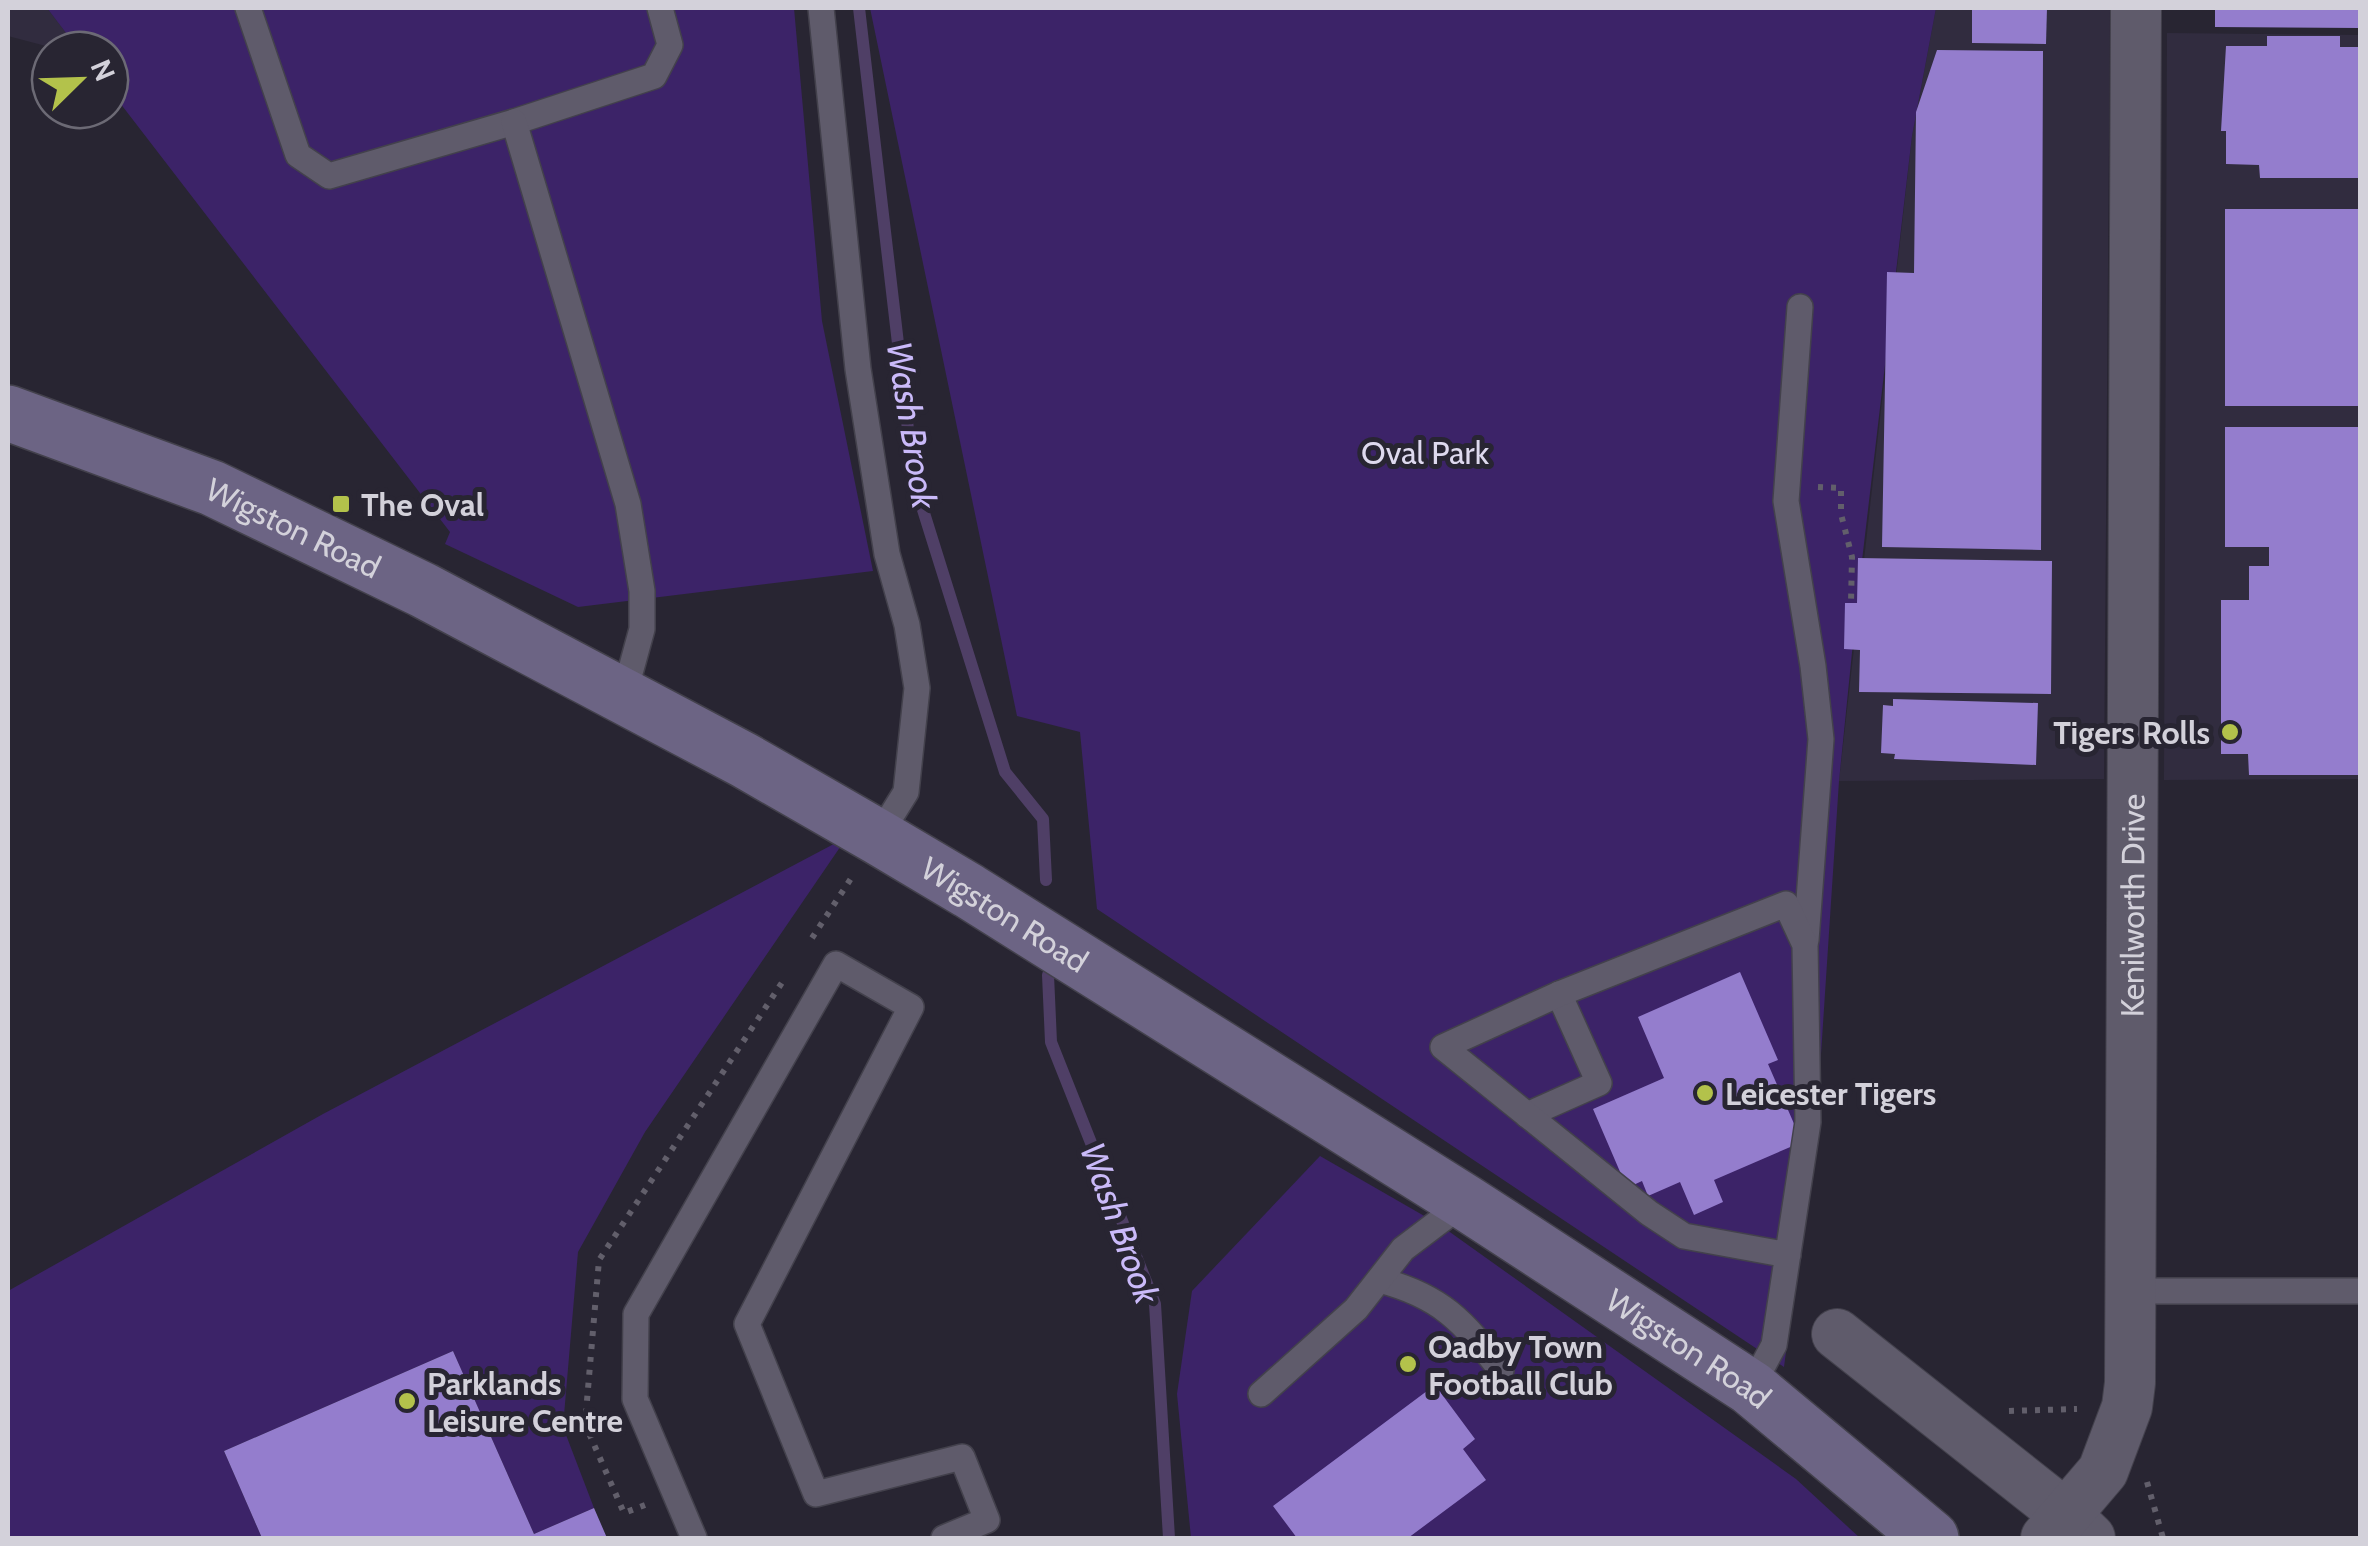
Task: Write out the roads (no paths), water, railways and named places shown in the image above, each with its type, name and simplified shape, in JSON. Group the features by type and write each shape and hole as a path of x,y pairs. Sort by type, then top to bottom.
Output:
{"main road":[{"name":"Wigston Road","path":"8,413 212,488 423,590 624,695 878,837 1465,1202 1751,1388 1932,1538"}],"street":[{"name":"Kenilworth Drive","path":"2068,1531 2103,1471 2127,1407 2130,1383 2136,8"},
{"path":"1837,1334 1937,1413 2068,1531"}],"lane":[{"path":"248,8 298,155 329,176 654,76 670,45 660,8"},
{"path":"821,8 858,369 886,554 907,625 917,688 906,792 878,837"},
{"path":"514,122 628,504 642,591 642,629 624,695"},
{"path":"1751,1388 1774,1345 1808,1122 1806,946 1821,739 1786,501 1800,307"},
{"path":"1788,1256 1684,1236 1648,1213 1443,1048 1558,994 1786,904 1806,946"},
{"path":"694,1538 635,1399 636,1314 836,964 911,1008 747,1324 816,1494 962,1457 988,1520 944,1538"},
{"path":"1527,1115 1599,1083 1558,994"},
{"path":"1261,1394 1356,1309 1403,1249 1465,1202"},
{"path":"1378,1280 1445,1306 1465,1324 1500,1370"},
{"path":"2130,1291 2360,1291"}],"waterway":[{"name":"Wash Brook","path":"859,8 914,481 1005,772 1043,819 1046,880"},
{"name":"Wash Brook","path":"1048,975 1051,1042 1155,1304 1169,1538"}],"place":[{"name":"The Oval","path":"341,504"},
{"name":"Tigers Rolls","path":"2230,732"},
{"name":"Leicester Tigers","path":"1705,1093"},
{"name":"Oadby Town Football Club","path":"1408,1364"},
{"name":"Parklands Leisure Centre","path":"407,1401"}],"park label":[{"name":"Oval Park","path":"1425,452"}]}
